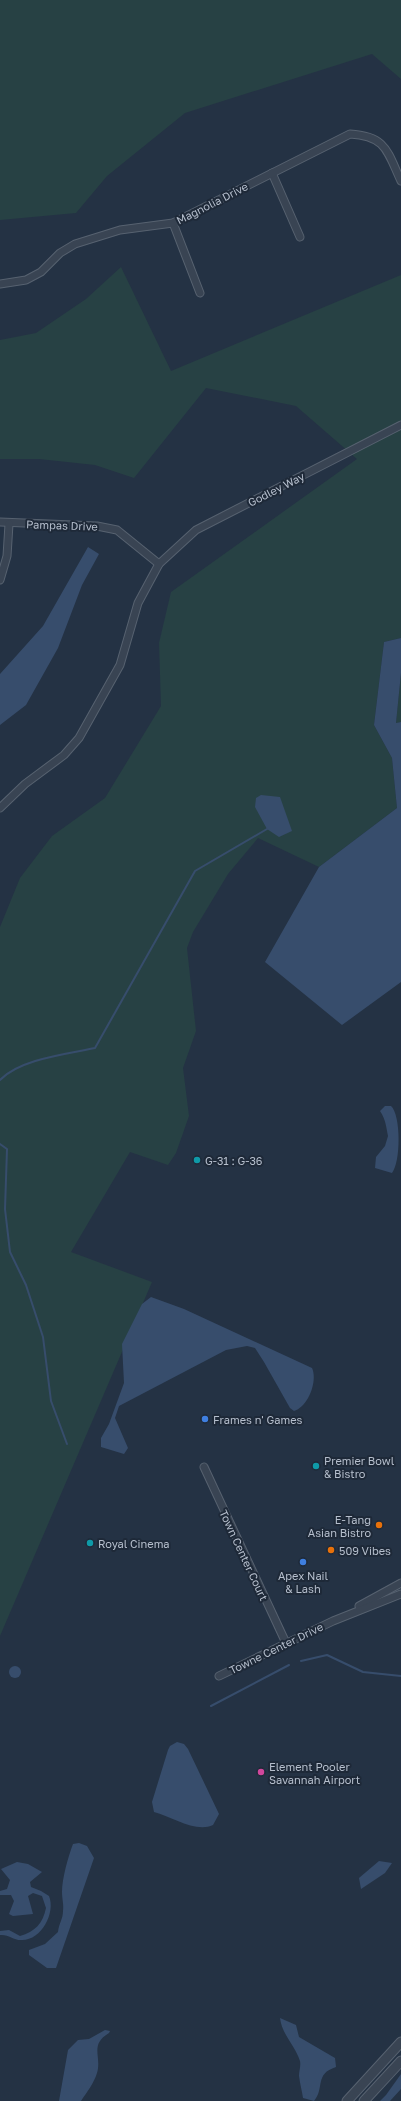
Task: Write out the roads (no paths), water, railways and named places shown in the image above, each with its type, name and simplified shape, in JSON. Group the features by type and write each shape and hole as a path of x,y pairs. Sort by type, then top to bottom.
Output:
{"street":[{"name":"Magnolia Drive","path":"0,284 26,280 41,272 60,253 75,244 120,230 173,223 350,134 365,135 381,142 401,181"},
{"path":"272,173 300,237"},
{"path":"173,223 200,293"},
{"name":"Godley Way","path":"0,808 25,784 64,755 79,738 120,665 138,603 159,564 196,530 401,425"},
{"name":"Pampas Drive","path":"0,522 9,524 97,526 117,530 159,564"},
{"path":"0,580 7,556 9,524"},
{"name":"Town Center Court","path":"204,1467 286,1643"},
{"name":"Towne Center Drive","path":"219,1676 333,1620 401,1583"},
{"name":"Towne Center Drive","path":"333,1620 401,1594"},
{"path":"347,2101 401,2042"},
{"path":"364,2101 401,2061"}],"water":[{"path":"88,547 99,554 82,585 58,648 26,705 0,725 0,674 43,626"},
{"path":"401,638 401,673 396,723 401,722 401,982 342,1025 265,962 319,867 397,808 392,758 374,725 384,642"},
{"path":"261,795 280,797 292,831 279,837 267,829 255,807 256,798"},
{"path":"385,1106 391,1106 394,1111 398,1128 399,1139 397,1159 392,1173 375,1168 376,1157 385,1146 388,1136 385,1120 380,1111"},
{"path":"151,1297 184,1309 312,1368 314,1373 313,1386 304,1404 299,1409 294,1411 290,1408 255,1348 247,1346 226,1350 119,1406 115,1418 128,1448 124,1454 101,1447 101,1438 109,1424 124,1383 122,1344 142,1304"},
{"path":"15,1666 19,1668 21,1672 19,1676 15,1678 11,1676 9,1672 11,1668"},
{"path":"177,1742 184,1744 188,1749 219,1814 213,1825 206,1827 192,1826 154,1812 152,1802 168,1750 170,1746"},
{"path":"79,1843 87,1846 94,1858 56,1968 47,1968 29,1955 29,1950 45,1944 58,1932 63,1914 62,1887 69,1855 73,1844"},
{"path":"379,1861 392,1863 385,1873 361,1889 359,1878"},
{"path":"17,1862 28,1864 42,1872 30,1882 31,1887 49,1896 51,1903 45,1925 35,1936 21,1940 6,1935 0,1935 0,1931 9,1930 20,1936 30,1932 38,1926 43,1918 46,1908 42,1896 33,1893 28,1896 33,1914 13,1916 9,1914 14,1901 11,1895 0,1895 0,1891 7,1889 10,1880 1,1869"},
{"path":"280,2018 296,2025 299,2037 335,2058 336,2067 329,2070 322,2077 319,2091 314,2101 303,2098 299,2076 300,2061 283,2030"},
{"path":"105,2030 110,2031 99,2042 97,2051 97,2073 88,2091 81,2101 59,2101 68,2050 78,2040 89,2039"},
{"path":"401,2074 401,2089 390,2101 380,2101 386,2095"}],"waterway":[{"path":"0,1080 19,1067 31,1062 95,1048 195,871 267,829"},
{"path":"0,1144 7,1149 5,1209 10,1252 26,1285 43,1337 51,1401 67,1444"},
{"path":"301,1661 327,1655 363,1672 401,1676"},
{"path":"211,1706 289,1665"}],"place":[{"name":"G-31 : G-36","path":"197,1160"},
{"name":"Frames n' Games","path":"205,1419"},
{"name":"Premier Bowl & Bistro","path":"316,1466"},
{"name":"E-Tang Asian Bistro","path":"379,1525"},
{"name":"Royal Cinema","path":"90,1543"},
{"name":"509 Vibes","path":"331,1550"},
{"name":"Apex Nail & Lash","path":"303,1562"},
{"name":"Element Pooler Savannah Airport","path":"261,1772"}]}
